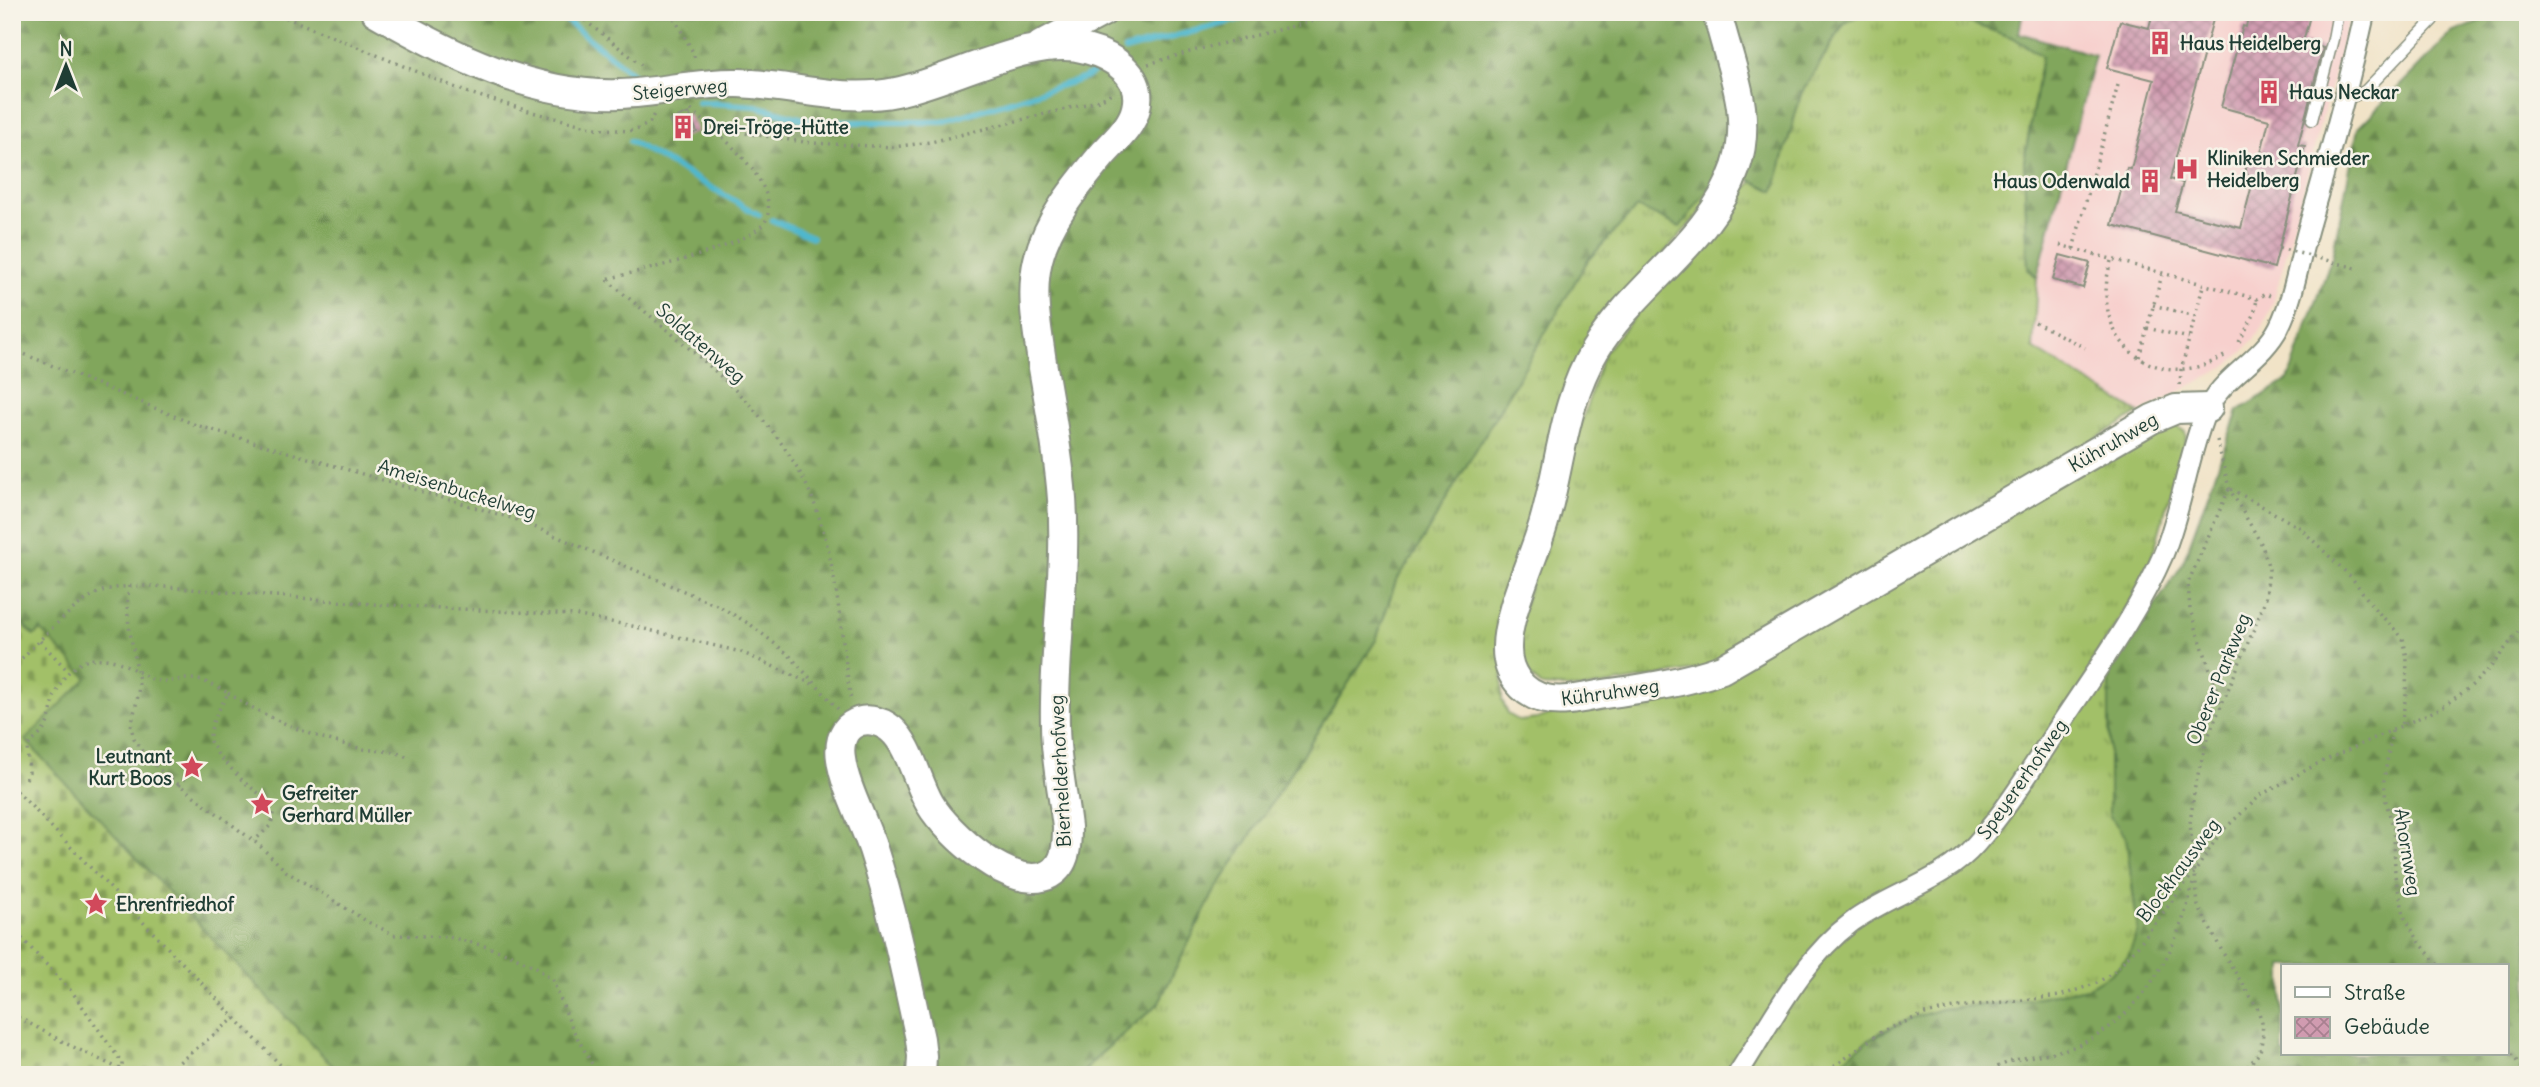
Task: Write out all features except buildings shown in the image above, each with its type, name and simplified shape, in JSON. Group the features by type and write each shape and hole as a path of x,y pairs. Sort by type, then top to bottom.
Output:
{"street":[{"name":"Steigerweg","path":"376,12 460,57 557,89 584,93 619,94 692,85 742,83 834,95 881,95 924,85 1036,48"},
{"path":"1036,48 1103,12"},
{"name":"Kühruhweg","path":"1717,12 1737,77 1741,103 1743,129 1738,159 1723,198 1707,223 1616,320 1591,358 1573,397 1545,521 1508,632 1509,664 1517,681 1527,691 1546,699 1564,700 1662,685 1723,668 2141,425 2160,415 2196,408"},
{"path":"2196,408 2261,353 2282,319 2345,100 2365,12"},
{"path":"1036,48 1060,45 1082,48 1112,59 1128,71"},
{"name":"Bierhelderhofweg","path":"853,712 864,720 876,721 894,732 936,813 982,856 1011,873 1027,878 1045,876 1060,865 1067,841 1055,726 1063,565 1062,489 1037,328 1035,281 1040,253 1049,229 1066,202 1133,117 1137,94 1128,71"},
{"name":"Speyererhofweg","path":"1737,1075 1791,990 1829,942 1865,914 1926,881 1966,855 2014,794 2107,654 2155,572 2174,526 2196,408"},
{"path":"853,712 840,748 841,762 872,847 892,919 920,1039 921,1075"}],"lane":[{"path":"2312,120 2338,12"},
{"path":"2345,100 2364,91 2433,20"}],"path":[{"path":"574,12 645,68"},
{"path":"671,12 694,54 692,85"},
{"path":"1128,71 1200,49 1351,12"},
{"name":"Soldatenweg","path":"853,712 830,558 815,506 792,458 748,402 606,279 677,262 742,239 755,232 766,220 768,202 763,185 716,128 798,141 853,146 893,147 931,142 1094,102 1108,96 1128,71"},
{"path":"2073,249 2118,85"},
{"path":"2060,246 2257,299"},
{"path":"2279,248 2360,269"},
{"path":"2111,261 2105,284 2106,311 2117,335 2139,357 2158,366 2181,370 2197,368 2227,354 2248,330 2257,299 2265,294"},
{"path":"2139,357 2162,275"},
{"name":"Oberer Parkweg","path":"2203,286 2181,370 2180,386 2196,408 2229,488 2262,545 2270,569 2262,608 2207,739 2191,806 2190,823 2196,870 2195,888 2201,913 2260,1014 2263,1034 2260,1052 2241,1075"},
{"path":"2153,304 2195,316"},
{"path":"2035,322 2085,348"},
{"path":"2147,328 2189,338"},
{"name":"Ameisenbuckelweg","path":"12,349 195,425 518,520 719,606 751,625 789,655 814,685 853,712"},
{"path":"2222,704 2190,610 2188,583 2229,488 2299,527 2352,578 2374,608 2403,638 2407,658 2406,695 2401,727"},
{"path":"12,668 85,600 103,591 129,586 154,586 385,605 574,615 741,652 814,685"},
{"path":"129,586 127,606 138,696 131,727 142,751 179,786 254,841 287,872 382,929 406,937 449,937 509,954 536,967 553,981 572,1028 598,1075"},
{"name":"Blockhausweg","path":"1823,1075 1882,1031 1925,1014 1959,1007 2060,996 2097,983 2112,973 2136,948 2196,870 2220,833 2261,795 2317,764 2441,708 2469,688 2502,654 2528,619"},
{"path":"40,641 68,671"},
{"path":"26,779 29,772 27,747 32,740 42,735 53,700 68,671 87,658 94,657 125,664 159,681 201,681 263,714 323,740 375,752 400,753 407,757"},
{"path":"228,693 214,719 210,741 218,755 244,782 269,801 272,807 271,825 254,841"},
{"name":"Ahornweg","path":"2392,731 2384,780 2386,802 2394,830 2395,876 2405,918 2420,943 2437,964"},
{"path":"179,786 189,771"},
{"path":"12,786 290,1075"},
{"path":"1986,1075 1996,1066 2076,1045 2129,1012 2162,967 2188,904 2196,870"},
{"path":"12,928 73,993 122,1063 122,1072 12,1014"},
{"path":"163,1075 235,1018"},
{"path":"2508,1050 2528,1075"}],"shaded area":[{"name":"Kliniken Schmieder Heidelberg","path":"2023,12 2350,12 2274,300 2262,329 2227,366 2139,413 2033,349 2037,278 2095,55 2018,32"}],"green space":[{"path":"12,12 1868,12 1844,23 1801,94 1774,191 1724,168 1680,227 1637,207 1588,260 1396,581 1376,640 1213,894 1158,1004 1098,1056 1081,1075 341,1075 25,740 40,630 35,636 12,614"},
{"path":"1868,12 1938,12 2014,38 2042,56 2024,162 2028,268 2037,278 2033,348 2139,413 1706,668 1581,689 1542,686 1530,676 1519,658 1521,615 1603,354 1731,200 1754,181 1774,191 1801,94 1845,23"},
{"path":"1938,12 2023,12 2019,33 2095,55 2037,278 2028,268 2024,162 2042,56 2014,38"},
{"path":"2481,12 2528,12 2528,1075 1825,1075 1868,1040 1909,1019 1941,1009 2012,1002 2087,988 2112,973 2128,957 2138,931 2126,837 2109,815 2109,674 2182,565 2238,411 2288,380 2332,257 2358,128 2452,33 2482,21"},
{"path":"1724,168 1721,189 1595,331 1502,678 1502,700 1508,714 1520,721 1537,719 1559,711 1672,692 2123,448 2170,426 2177,426 2185,432 2186,438 2150,564 2139,588 2090,666 2109,674 2109,815 2126,837 2138,932 2128,957 2112,973 2087,988 2012,1002 1941,1009 1882,1031 1825,1075 1081,1075 1098,1056 1158,1004 1213,894 1376,640 1396,581 1588,260 1637,206"},
{"name":"Ehrenfriedhof","path":"12,614 34,636 41,630 87,678 25,740 341,1075 230,1075 224,1069 217,1075 12,1075"}],"waterway":[{"path":"556,12 634,75"},
{"path":"1125,50 1265,12"},
{"path":"698,102 756,106 814,122 942,122 1085,78 1100,67"},
{"path":"630,141 759,215"},
{"path":"772,220 812,237"}],"place":[{"name":"Haus Heidelberg","path":"2160,43"},
{"name":"Haus Neckar","path":"2269,92"},
{"name":"Drei-Tröge-Hütte","path":"683,127"},
{"name":"Kliniken Schmieder Heidelberg","path":"2187,169"},
{"name":"Haus Odenwald","path":"2150,181"},
{"name":"Leutnant Kurt Boos","path":"192,767"},
{"name":"Gefreiter Gerhard Müller","path":"262,804"},
{"name":"Ehrenfriedhof","path":"96,904"}]}
